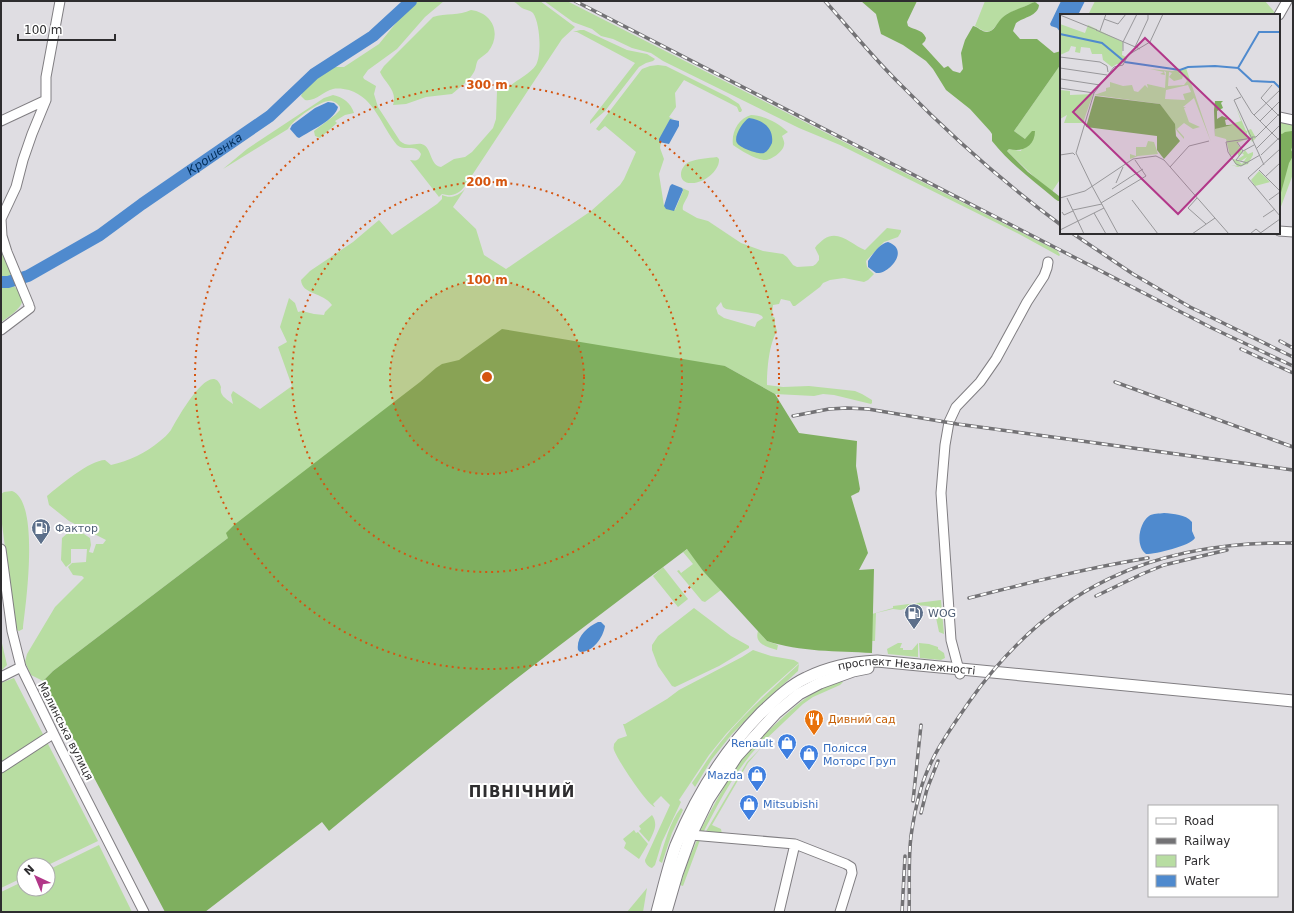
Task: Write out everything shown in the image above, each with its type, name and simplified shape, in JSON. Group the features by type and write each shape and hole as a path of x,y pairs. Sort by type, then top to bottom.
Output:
{"main road":[{"name":"проспект Незалежності","path":"657,912 668,868 676,846 701,792 733,744 782,694 806,678 822,671 860,662 877,661 959,671 1293,701"},
{"name":"проспект Незалежності","path":"666,912 680,862 691,835 708,800 737,756 776,713 808,688 863,669 959,671 986,678 1293,708"}],"street":[{"path":"1,330 29,307 7,252 2,236 1,219 16,187 23,160 46,100 46,77 60,1"},
{"path":"1280,14 1287,1"},
{"path":"1,121 46,100"},
{"path":"1280,118 1293,120"},
{"path":"1280,231 1293,232"},
{"path":"959,671 952,650 950,634 941,493 945,445 949,422 956,407 980,382 993,364 1027,302 1044,276 1048,262"},
{"name":"Малинська вулиця","path":"1,549 2,575 13,637 21,667 53,734 144,912"},
{"path":"1,677 21,667"},
{"path":"1,768 53,734"},
{"path":"691,835 795,844 842,862 851,867 852,872 840,912"},
{"path":"779,912 795,844"}],"green space":[{"path":"412,1 444,1 425,17 397,49 368,70 363,77 376,86 374,94 378,107 400,141 410,145 424,145 427,147 437,166 441,167 454,159 465,157 472,152 493,128 496,119 497,91 499,87 503,85 507,87 510,86 527,74 536,65 540,46 539,31 535,18 532,12 522,8 512,1 540,1 575,27 562,39 465,186 458,193 452,195 442,194 439,197 410,160 418,159 421,154 419,151 413,148 403,148 397,145 391,138 377,113 365,99 358,94 349,90 333,89 309,100 305,100 301,96 303,91 323,71 333,67 344,67 379,44"},
{"path":"544,1 567,1 1057,250 1060,255 1059,256 1019,234 840,145 799,128 663,61 651,53 632,48 613,39 601,36 592,29 573,22"},
{"path":"861,1 917,1 907,22 908,26 920,31 924,35 926,38 922,44 944,68 948,66 953,71 960,73 963,69 961,53 965,40 973,26 989,32 1004,16 1035,2 1039,5 1036,12 1016,23 1013,31 1020,39 1037,39 1054,53 1060,51 1060,65 1014,131 1025,139 1032,131 1035,131 1033,141 1023,149 1009,149 1007,151 1028,172 1059,196 1060,201 1055,199 1006,157 992,141 992,134 990,131 970,109 946,90 933,69 926,61 903,45 881,34 876,14"},
{"path":"985,1 1036,1 1037,3 1035,2 1007,14 992,30 983,31 975,26"},
{"path":"1095,1 1265,1 1276,14 1088,14"},
{"path":"471,10 485,15 493,25 495,32 492,45 488,52 478,60 475,71 464,84 452,94 426,97 406,104 393,105 394,95 380,72 384,66 433,17 462,13"},
{"path":"584,30 627,50 647,54 655,59 639,67 605,111 590,124 590,121 635,63 577,32 573,32"},
{"path":"1060,65 1060,180 1051,193 1007,151 1009,149 1021,151 1025,139 1014,131"},
{"path":"650,66 666,66 728,97 739,104 742,110 739,112 737,107 684,80 675,93 676,107 669,117 673,119 670,119 659,142 661,142 660,148 664,159 659,174 664,206 675,210 683,191 682,188 689,191 683,205 683,210 697,218 708,221 741,243 763,251 783,254 793,265 797,267 813,266 816,264 819,260 819,256 815,248 824,239 830,236 845,239 865,250 887,228 901,230 898,237 884,242 866,261 867,267 874,274 868,280 864,282 844,278 830,280 823,283 795,306 793,306 790,301 781,299 779,304 773,305 772,316 775,318 777,331 770,350 767,385 783,387 809,386 855,391 872,400 871,404 834,395 823,394 814,396 775,394 725,366 370,430 53,671 43,681 31,675 25,662 27,654 55,607 84,578 82,576 73,575 68,567 72,563 86,562 87,549 71,549 71,563 66,567 61,560 62,538 70,531 81,532 90,538 91,545 89,552 93,553 96,544 103,544 106,540 69,521 49,505 47,496 75,474 91,464 105,460 111,465 118,463 131,459 155,445 171,430 194,394 202,385 210,380 216,380 221,387 222,395 233,404 231,395 233,391 260,409 292,386 278,347 287,342 280,327 289,298 295,303 298,312 302,311 324,315 332,305 324,298 305,288 302,285 301,280 310,271 353,242 379,220 392,235 437,204 442,199 442,195 448,197 454,196 465,189 453,207 476,229 484,255 506,269 591,211 620,185 636,152 605,126 599,131 596,129 642,69","holes":["721,302 723,307 726,309 758,314 763,318 757,322 755,327 724,318 718,314 716,308"]},
{"path":"333,95 346,101 351,106 354,113 345,115 335,121 337,123 320,138 315,136 314,131 340,110 337,103 333,101 322,103 308,111 288,129 223,169 247,149 324,98"},
{"path":"751,115 771,120 788,132 782,136 784,142 783,148 770,159 761,160 753,157 733,145 733,135 737,126 743,119"},
{"path":"1280,120 1293,122 1293,174 1280,209"},
{"path":"1293,131 1293,145 1291,150 1293,156 1289,163 1280,196 1280,133"},
{"path":"717,157 719,159 719,164 710,176 696,183 686,182 683,180 681,174 683,167 686,164 699,159"},
{"path":"1,237 19,279 8,282 21,294 22,299 18,309 1,322"},
{"path":"502,329 725,366 775,394 799,433 857,441 856,466 860,489 859,492 851,496 868,553 859,570 874,569 872,653 805,649 780,645 767,641 703,571 687,549 574,634 490,700 329,831 322,822 205,912 165,912 43,681 53,671 228,538 226,533 234,525 420,382 436,368 442,364 459,360"},
{"path":"12,491 21,499 26,513 29,532 28,576 23,629 19,631 15,626 1,516 1,494"},
{"path":"688,549 703,571 721,590 705,602 702,601 677,571 679,570 681,573 693,564 683,552"},
{"path":"663,567 688,599 678,607 653,576"},
{"path":"941,600 944,634 939,632 935,613 931,607 914,605 901,610 893,609 876,613 875,641 872,641 872,614 893,608 893,606"},
{"path":"694,608 731,636 749,646 749,648 719,666 675,687 672,686 658,666 652,650 652,645 658,636"},
{"path":"758,631 767,641 778,645 777,650 760,642 757,635"},
{"path":"1,639 7,665 1,671"},
{"path":"898,643 902,643 900,648 903,648 903,650 912,650 918,643 918,657 888,654 887,649"},
{"path":"919,643 938,647 938,649 944,653 945,658 941,660 920,658"},
{"path":"753,650 771,656 794,660 799,663 761,697 726,734 709,755 679,800 681,802 662,842 655,865 652,868 647,865 645,860 670,805 661,796 653,804 655,807 651,804 639,790 616,755 614,744 618,739 627,736 623,724 667,699 679,690"},
{"path":"799,664 798,671 732,734 712,759 695,787 692,783 713,752 729,732 758,702"},
{"path":"14,678 98,841 56,861 56,857 16,857 16,881 1,888 1,683"},
{"path":"841,681 843,682 840,685 813,697 803,704 764,741 762,739 762,737 780,720 808,696 829,685"},
{"path":"757,744 759,745 742,765 728,787 703,833 699,833 734,770 743,758"},
{"path":"761,748 748,763 712,825 721,829 722,834 705,833 747,762"},
{"path":"681,808 683,810 672,833 662,863 659,861 668,833 677,813"},
{"path":"652,815 655,826 649,842 639,831 641,829 639,826"},
{"path":"634,830 636,833 638,832 648,844 639,859 624,848 626,843 623,839"},
{"path":"697,840 700,840 683,886 680,885 689,859"},
{"path":"99,845 132,912 1,912 1,892 16,885 16,897 56,897 56,866"},
{"path":"647,888 643,912 627,912"}],"water":[{"path":"1061,1 1085,1 1078,14 1060,14 1060,32 1050,24"},
{"path":"328,102 334,103 338,107 336,112 327,121 315,129 299,138 297,137 290,129 292,125 315,108"},
{"path":"749,118 763,123 771,133 772,143 768,150 764,153 750,151 737,143 736,137 739,129"},
{"path":"670,119 679,121 679,126 669,144 659,142 659,139"},
{"path":"672,184 682,188 683,190 674,211 666,209 664,206"},
{"path":"888,242 895,246 898,250 897,256 891,266 881,273 876,273 868,267 868,261 879,247"},
{"path":"1164,513 1179,515 1189,519 1192,522 1192,531 1195,538 1180,547 1157,553 1146,554 1140,546 1139,540 1143,524 1149,516"},
{"path":"598,622 601,622 605,626 600,640 589,650 580,652 578,650 578,645 583,633"}],"waterway":[{"name":"Крошенка","path":"1,282 8,282 28,276 100,235 142,204 270,116 314,74 373,36 411,1"}],"railway":[{"path":"575,1 1212,328 1293,366"},
{"path":"825,1 863,45 940,124 999,176 1060,224"},
{"path":"1073,234 1133,274 1190,307 1293,357"},
{"path":"1280,341 1293,348"},
{"path":"1241,349 1293,373"},
{"path":"1115,382 1293,447"},
{"path":"793,416 829,409 868,409 957,424 1293,470"},
{"path":"909,912 911,836 919,797 934,756 969,702 1000,662 1034,628 1070,601 1109,579 1151,562 1195,551 1242,545 1293,543"},
{"path":"1096,596 1164,565 1227,550"},
{"path":"969,598 1035,581 1148,558"},
{"path":"913,801 921,725"},
{"path":"921,813 927,789 938,761"},
{"path":"902,912 905,856"}],"place":[{"name":"Фактор","path":"41,545"},
{"name":"WOG","path":"914,630"},
{"name":"Дивний сад","path":"814,736"},
{"name":"Renault","path":"787,760"},
{"name":"Полісся Моторс Груп","path":"809,771"},
{"name":"Mazda","path":"757,792"},
{"name":"Mitsubishi","path":"749,821"}],"district":[{"name":"ПІВНІЧНИЙ","path":"522,792"}]}
